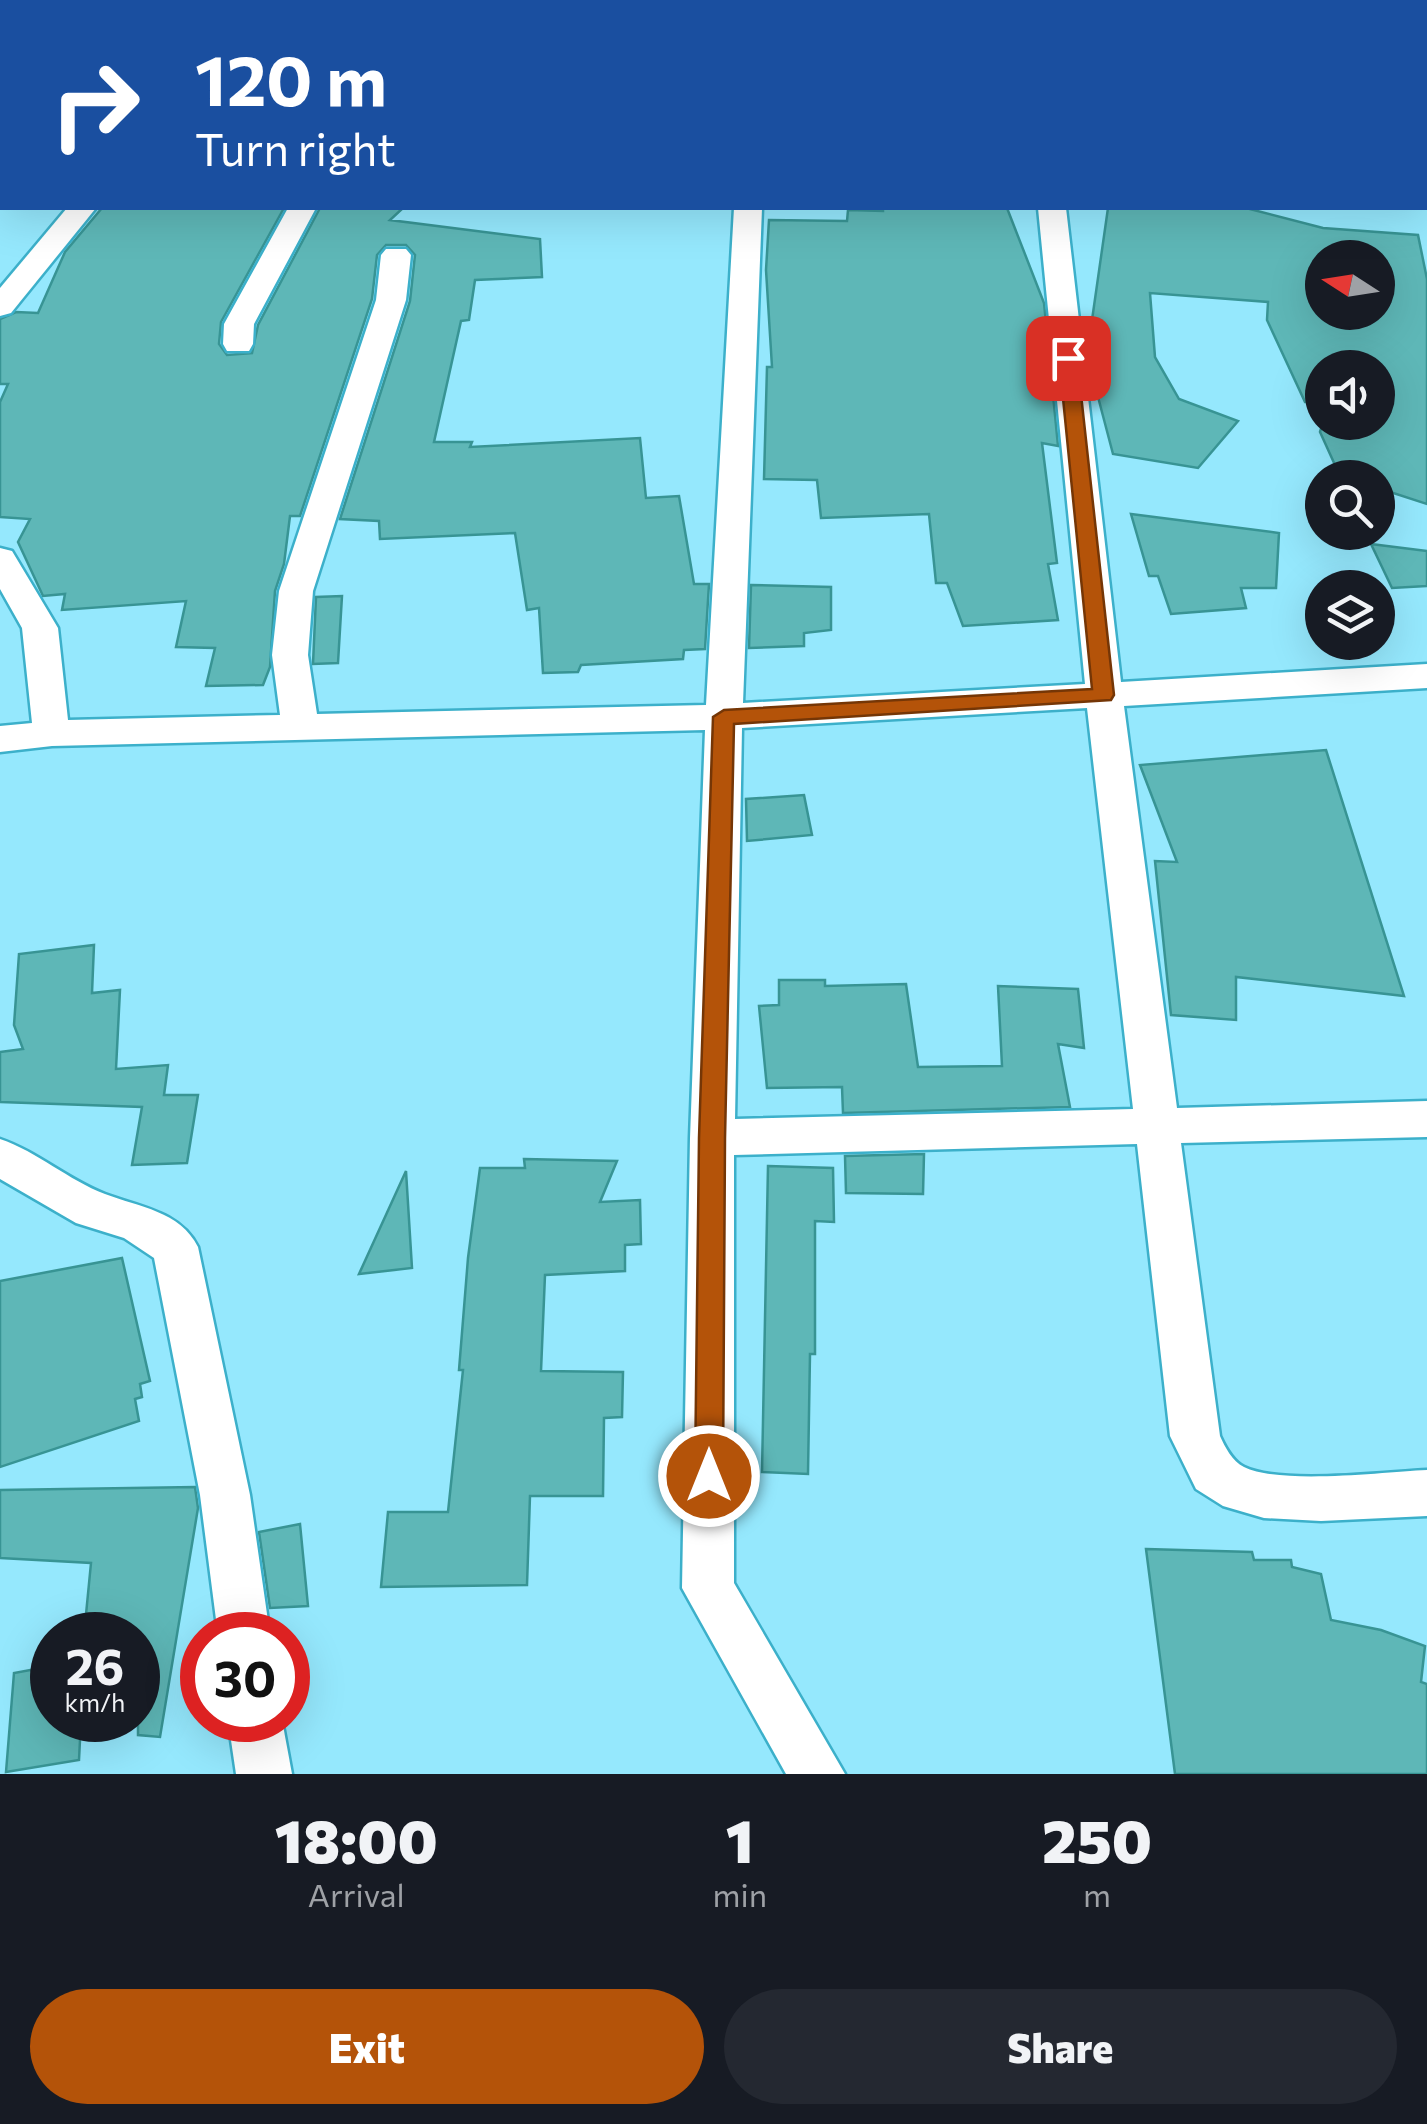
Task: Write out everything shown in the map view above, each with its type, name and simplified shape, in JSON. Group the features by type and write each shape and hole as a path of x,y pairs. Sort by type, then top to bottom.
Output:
{"street":[{"path":"0,307 80,210"},
{"path":"238,344 239,324 301,210"},
{"path":"748,210 724,717 712,1138 708,1588 816,1774"},
{"path":"1052,210 1104,695 1195,1436 1203,1457 1224,1482 1262,1497 1427,1494"},
{"path":"300,726 290,655 296,590 391,300 396,255"},
{"path":"0,560 40,628 52,732"},
{"path":"0,739 52,732 724,717 1427,676"},
{"path":"712,1138 1427,1119"},
{"path":"0,1157 92,1210 137,1222 175,1247 225,1495 241,1612"},
{"path":"259,1742 264,1774"}],"building":[{"path":"100,210 283,210 221,322 219,344 227,355 252,353 258,325 319,210 401,210 390,220 540,239 542,277 475,280 469,320 461,321 434,442 472,442 470,447 640,438 646,498 679,496 694,584 709,584 705,649 684,650 683,659 581,665 578,672 543,673 539,608 527,610 515,533 380,539 379,521 340,519 410,301 415,255 406,245 386,245 377,255 372,299 300,516 290,516 284,564 275,591 270,667 263,685 206,686 215,648 176,647 186,601 62,610 65,594 43,596 18,542 30,519 0,517 0,402 8,384 0,384 0,319 16,312 38,313 65,252"},
{"path":"848,210 1008,210 1044,303 1058,446 1042,443 1057,563 1048,564 1058,620 963,626 947,583 936,583 929,514 821,518 817,480 764,479 767,367 772,367 766,270 769,220 847,221"},
{"path":"1108,210 1254,210 1323,228 1418,235 1427,279 1427,504 1395,494 1395,460 1333,460 1324,440 1395,440 1395,350 1305,350 1305,402 1267,320 1268,302 1150,293 1155,357 1179,399 1238,421 1198,468 1113,454 1087,355"},
{"path":"1131,514 1279,533 1276,588 1241,588 1246,608 1171,614 1158,576 1149,576"},
{"path":"1395,547 1427,551 1427,586 1395,588 1395,570 1383,570 1374,550"},
{"path":"751,585 831,587 831,630 804,633 804,646 749,648"},
{"path":"342,596 338,663 313,664 316,597"},
{"path":"1326,750 1404,996 1236,977 1236,1020 1171,1015 1155,861 1177,862 1140,765"},
{"path":"804,795 812,835 747,841 746,799"},
{"path":"94,945 92,993 120,990 116,1069 168,1065 164,1095 198,1095 187,1163 132,1165 142,1107 0,1102 0,1052 23,1049 14,1025 19,954"},
{"path":"779,980 825,980 825,986 906,984 918,1067 1002,1066 998,986 1078,989 1084,1048 1058,1044 1070,1107 843,1113 842,1087 767,1088 759,1006 779,1005"},
{"path":"924,1154 923,1194 846,1193 845,1156"},
{"path":"524,1159 617,1161 600,1202 640,1200 641,1244 625,1245 625,1271 545,1275 541,1371 623,1372 622,1417 604,1418 603,1496 530,1496 527,1585 381,1587 388,1512 448,1512 463,1370 459,1370 468,1258 480,1168 525,1168"},
{"path":"768,1166 833,1168 834,1222 815,1221 815,1354 810,1354 808,1474 762,1472"},
{"path":"406,1171 412,1268 359,1274"},
{"path":"122,1258 150,1381 140,1384 142,1397 135,1399 139,1421 0,1467 0,1281"},
{"path":"195,1487 198,1508 160,1737 160,1612 86,1612 91,1563 0,1558 0,1490"},
{"path":"300,1524 308,1606 270,1608 259,1532"},
{"path":"1146,1549 1252,1552 1254,1560 1291,1560 1292,1567 1321,1574 1331,1620 1381,1630 1425,1646 1421,1682 1427,1684 1427,1774 1175,1774"},
{"path":"30,1670 30,1742 80,1742 79,1760 6,1772 14,1673"}],"route":[{"path":"709,1476 712,1138 724,717 1104,695 1068,358"}]}
